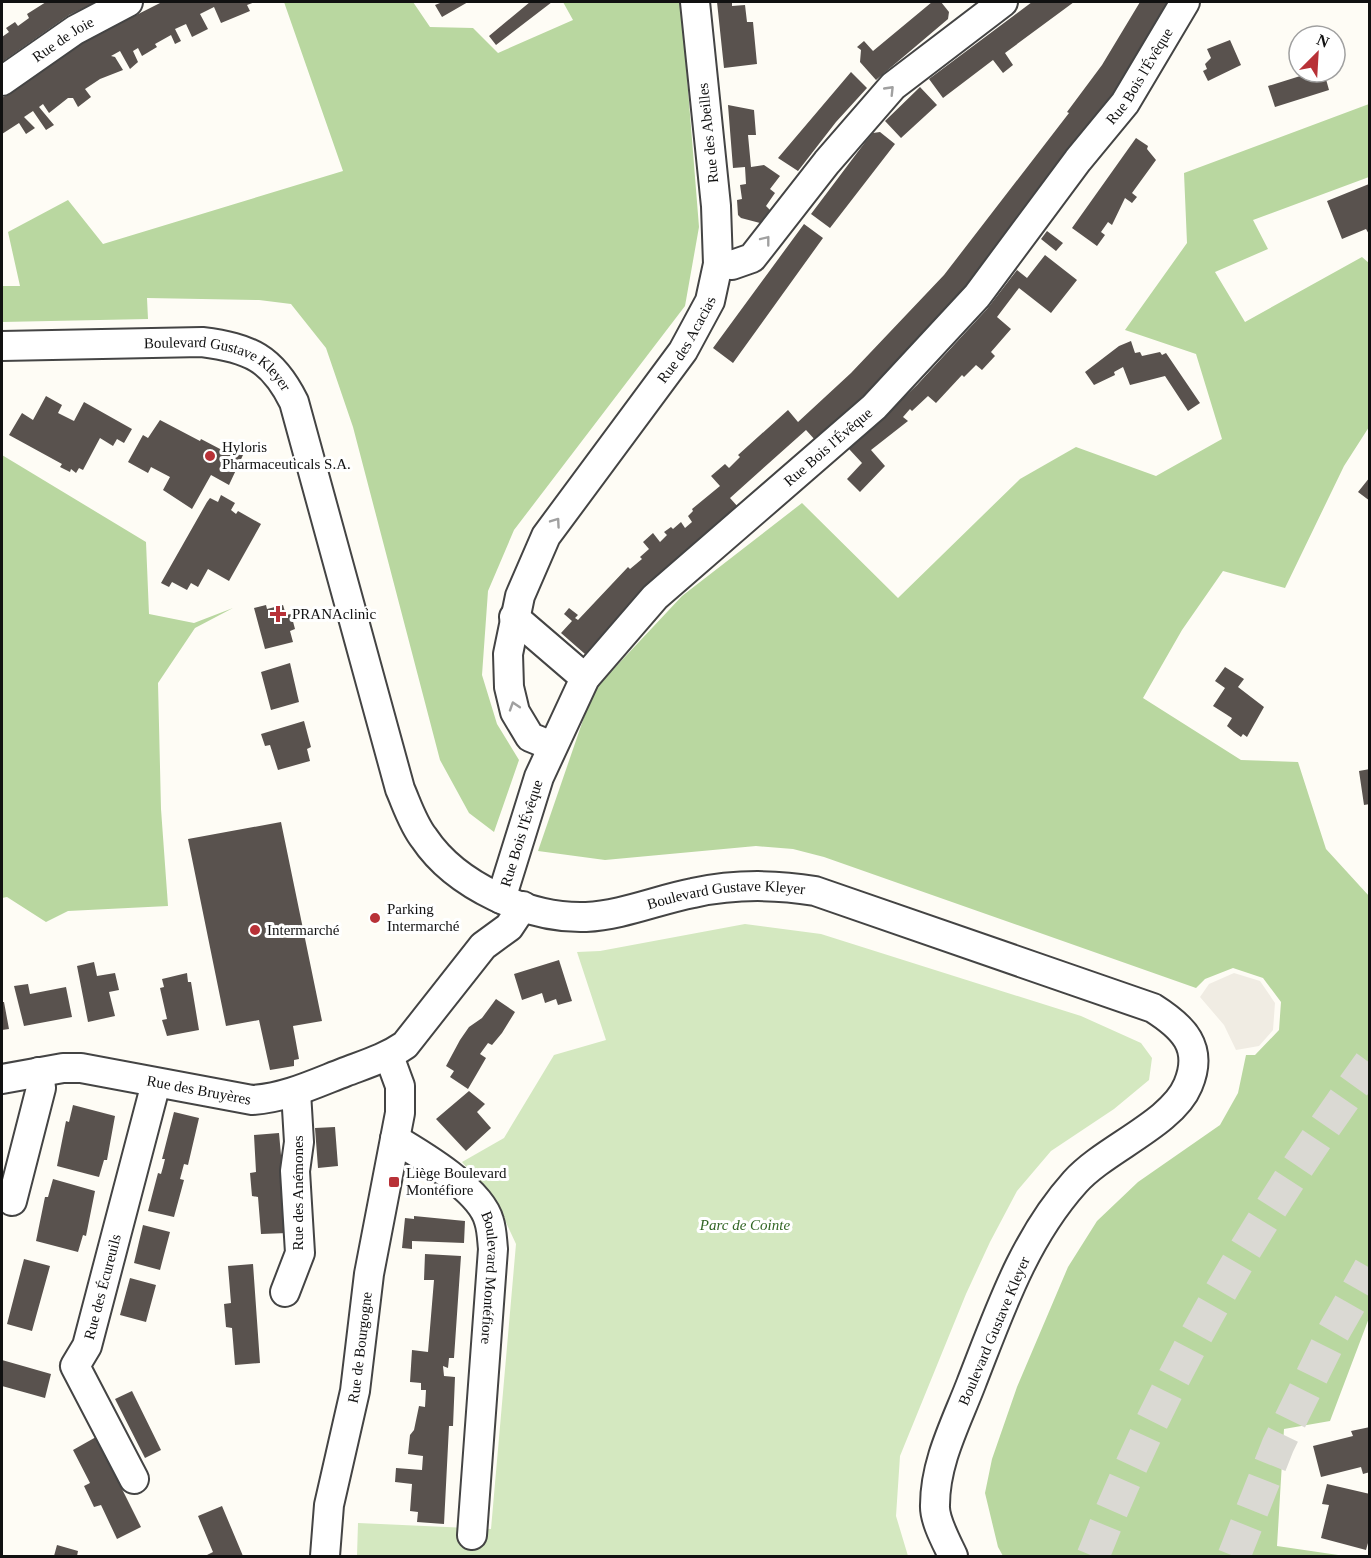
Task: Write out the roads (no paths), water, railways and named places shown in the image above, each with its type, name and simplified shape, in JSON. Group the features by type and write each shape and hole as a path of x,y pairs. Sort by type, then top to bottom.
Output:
{"street":[{"name":"Rue de Joie","path":"2,81 75,30 128,2"},
{"name":"Rue des Abeilles","path":"695,2 716,206 718,264"},
{"path":"718,264 732,265 752,258 827,162 893,86 1003,2"},
{"name":"Rue Bois l'Évêque","path":"506,900 528,808 552,746 585,678 655,597 874,407 977,297 1078,160 1125,103 1185,2"},
{"name":"Rue des Acacias","path":"552,746 530,737 515,712 509,687 508,654 514,617 531,566 546,536 682,351 710,301 718,264"},
{"name":"Boulevard Gustave Kleyer","path":"2,346 202,342 234,346 266,362 284,381 294,402 400,789 424,839 449,867 506,900 585,917 617,913 693,893 747,885 783,885 814,891 1153,1008 1175,1022 1188,1038 1194,1061 1188,1086 1173,1108 1108,1153 1076,1181 1039,1229 1012,1282 939,1467 934,1508 953,1557"},
{"path":"514,617 585,678"},
{"path":"395,1139 400,1113 400,1086 389,1056 411,1037 483,946 509,927 506,900"},
{"name":"Rue des Bruyères","path":"2,1079 39,1072 81,1068 252,1100 274,1099 389,1056"},
{"path":"12,1201 41,1088 39,1072"},
{"name":"Rue des Écureuils","path":"134,1479 67,1363 87,1347 156,1083"},
{"name":"Rue des Anémones","path":"285,1292 300,1253 295,1171 299,1142 296,1092"},
{"name":"Boulevard Montéfiore","path":"395,1139 428,1159 476,1198 489,1219 493,1249 472,1535"},
{"name":"Rue de Bourgogne","path":"325,1557 329,1505 355,1391 369,1274 395,1139"}],"tunnel":[{"path":"1093,1556 1150,1425 1215,1301 1289,1181 1370,1063"},
{"path":"1234,1556 1278,1445 1333,1333 1370,1268"}],"place":[{"name":"Hyloris Pharmaceuticals S.A.","path":"210,456"},
{"name":"PRANAclinic","path":"278,614"},
{"name":"Parking Intermarché","path":"375,918"},
{"name":"Intermarché","path":"255,930"},
{"name":"Liège Boulevard Montéfiore","path":"394,1182"}],"park label":[{"name":"Parc de Cointe","path":"745,1225"}]}
